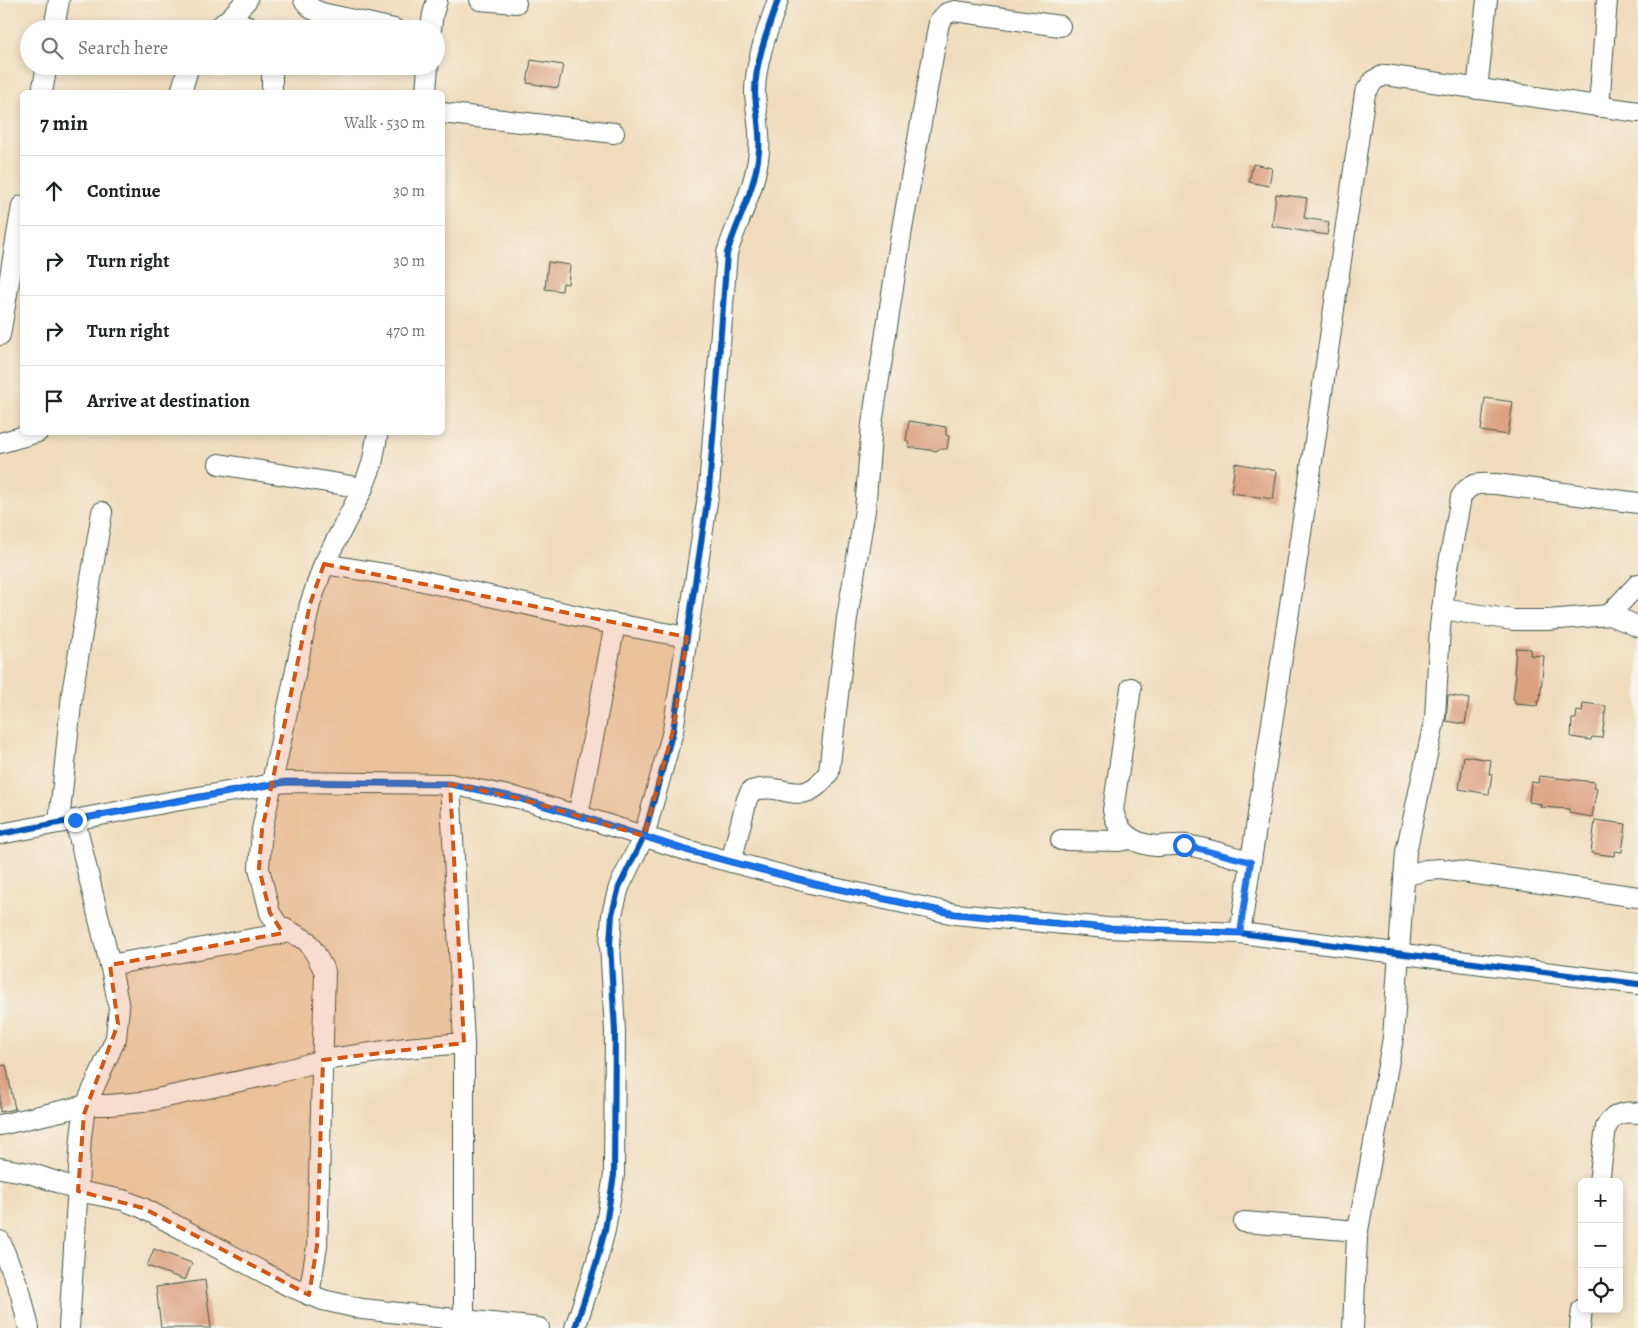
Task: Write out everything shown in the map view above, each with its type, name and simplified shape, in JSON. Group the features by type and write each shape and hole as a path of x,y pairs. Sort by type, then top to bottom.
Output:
{"street":[{"path":"56,20 59,0"},
{"path":"227,20 248,0"},
{"path":"304,0 312,9 354,20"},
{"path":"432,20 437,0"},
{"path":"480,0 516,3"},
{"path":"575,1328 605,1230 614,1175 615,1031 610,944 612,914 619,887 644,836 673,731 709,489 727,253 755,179 760,149 755,92 759,62 778,0"},
{"path":"1477,89 1487,0"},
{"path":"1599,107 1607,0"},
{"path":"731,862 747,799 751,791 761,788 798,793 810,792 821,784 829,772 847,618 865,510 872,424 902,229 939,22 947,13 955,11 1060,26"},
{"path":"42,90 45,75"},
{"path":"182,90 186,75"},
{"path":"272,75 272,90"},
{"path":"426,90 427,75"},
{"path":"1240,933 1315,442 1365,93 1374,80 1385,75 1638,112"},
{"path":"445,114 614,133"},
{"path":"0,335 20,239"},
{"path":"0,443 28,435"},
{"path":"309,1295 317,1246 324,972 315,953 306,941 278,925 270,913 259,868 262,830 310,604 324,564 363,488 372,464 377,435"},
{"path":"219,464 363,488"},
{"path":"1353,1328 1358,1231 1393,1038 1406,852 1435,718 1442,610 1461,497 1466,489 1473,484 1496,484 1638,504"},
{"path":"69,1328 81,1138 87,1106 116,1038 119,1008 110,965 67,821 72,694 102,512"},
{"path":"324,564 410,578 614,624 687,638"},
{"path":"1609,615 1638,584"},
{"path":"1442,610 1513,620 1547,620 1609,615 1638,627"},
{"path":"578,816 614,624"},
{"path":"1131,688 1112,810 1115,821 1131,839 1143,844 1157,846 1184,845 1251,862"},
{"path":"0,834 286,782 450,784 518,798 686,850 815,884 955,914 1106,928 1240,933 1638,984"},
{"path":"450,784 464,1044 464,1320"},
{"path":"1061,840 1119,841 1131,839"},
{"path":"1404,876 1426,870 1441,869 1638,897"},
{"path":"110,965 291,932"},
{"path":"0,1125 87,1106 109,1106 143,1102 273,1074 323,1060 406,1048 464,1044"},
{"path":"1600,1178 1606,1127 1610,1120 1619,1113 1638,1113"},
{"path":"0,1168 29,1173 78,1191 123,1200 143,1208 287,1286 323,1300 362,1309 374,1320 464,1320 539,1328"},
{"path":"1244,1222 1358,1231"},
{"path":"0,1241 20,1291 29,1328"},
{"path":"1580,1328 1582,1313"}],"highlighted area":[{"path":"324,564 687,637 673,731 644,836 518,798 450,784 464,1043 323,1060 317,1246 309,1295 143,1208 78,1191 84,1114 118,1024 110,965 283,933 270,913 259,868 262,830 310,604"}],"building":[{"path":"531,60 563,65 558,88 527,83"},
{"path":"1253,164 1272,168 1269,186 1249,182"},
{"path":"1276,194 1307,198 1304,218 1329,222 1327,235 1272,226"},
{"path":"548,262 570,265 568,284 563,283 562,291 545,289"},
{"path":"1485,398 1513,402 1508,435 1481,431"},
{"path":"909,421 946,427 946,435 949,436 947,449 938,449 937,451 908,447 909,442 906,441"},
{"path":"1235,463 1277,471 1273,499 1231,493"},
{"path":"1516,648 1531,649 1530,655 1544,656 1540,701 1538,701 1537,706 1515,704 1515,700 1513,700"},
{"path":"1448,695 1469,699 1465,724 1446,721"},
{"path":"1583,703 1606,706 1602,738 1592,737 1591,740 1571,737 1572,719 1576,719 1577,711 1582,712"},
{"path":"1464,756 1491,760 1489,774 1492,774 1489,794 1459,789"},
{"path":"1539,776 1595,782 1594,788 1597,788 1592,817 1569,813 1569,809 1540,807 1541,804 1529,802 1531,782 1538,783"},
{"path":"1595,820 1626,824 1622,852 1615,851 1614,856 1591,853"},
{"path":"6,1065 15,1109 0,1112 0,1066"},
{"path":"154,1249 192,1263 185,1280 147,1266"},
{"path":"205,1280 211,1328 161,1328 156,1287"}],"cycle path":[{"path":"575,1328 605,1230 614,1175 615,1031 610,944 612,914 619,887 644,836 673,731 709,489 727,253 750,190 757,164 759,151 755,93 757,69 778,0"},
{"path":"0,834 286,782 450,784 518,798 686,850 815,884 955,914 1107,928 1240,933 1638,984"}],"route":[{"path":"75,820 286,782 450,784 518,798 686,850 815,884 955,914 1106,928 1240,933 1251,862 1184,845"}]}
